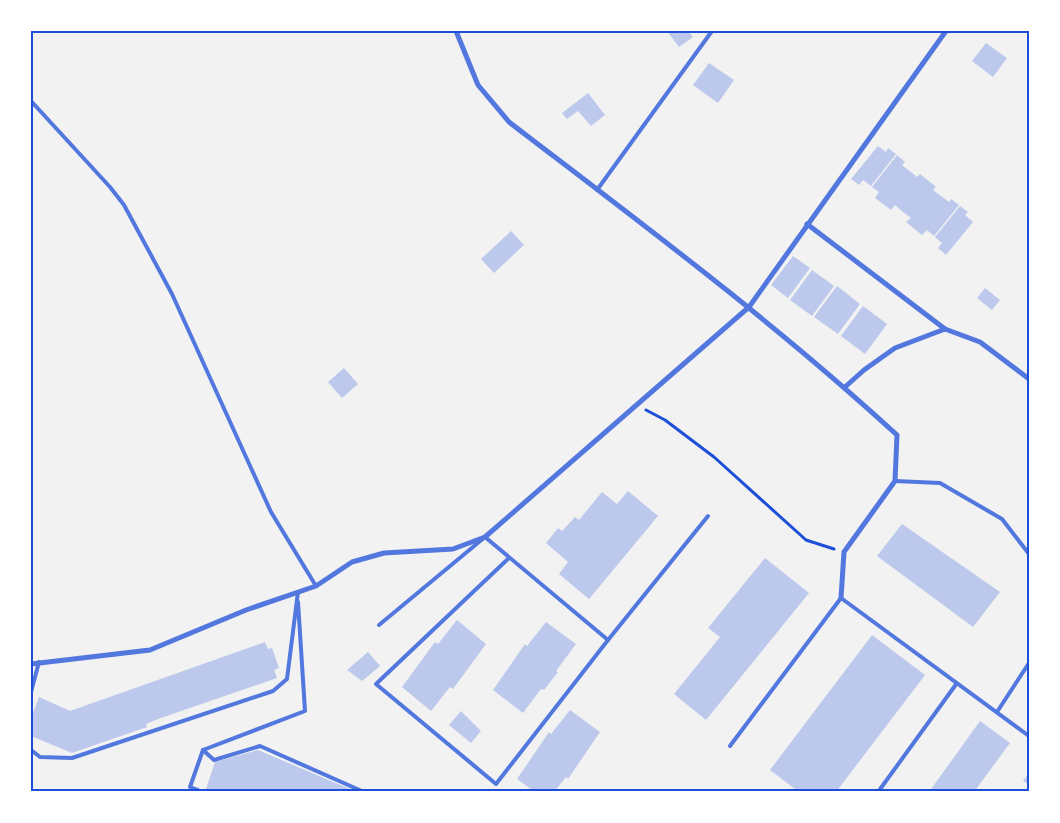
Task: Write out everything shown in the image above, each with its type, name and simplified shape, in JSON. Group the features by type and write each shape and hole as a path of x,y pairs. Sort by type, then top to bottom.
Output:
{"street":[{"path":"456,31 478,85 509,122 749,307 845,387 897,435 895,481 844,552 841,598"},
{"path":"31,664 150,650 246,610 316,586 352,562 376,556 420,550 453,549 485,537 749,307 946,31"},
{"path":"807,224 945,329 980,342 1029,379"},
{"path":"845,387 864,370 895,348 945,329"}],"lane":[{"path":"597,190 712,31"},
{"path":"31,101 124,205 172,294 271,512 316,586"},
{"path":"895,481 940,483 1002,519 1029,554"},
{"path":"509,558 376,684 496,784 708,516"},
{"path":"379,625 485,537 608,640"},
{"path":"31,750 40,757 72,758 273,691 287,679 298,592"},
{"path":"203,792 190,787 203,750 305,711 298,592"},
{"path":"730,746 841,598 1029,736"},
{"path":"31,692 39,662"},
{"path":"996,712 1029,664"},
{"path":"878,792 957,683"},
{"path":"203,750 214,760 260,746 364,792"}],"path":[{"path":"637,405 665,420 714,457 806,540 844,552"}],"building":[{"path":"667,31 688,31 693,37 679,47"},
{"path":"986,43 1007,58 993,77 972,61"},
{"path":"709,63 734,80 718,103 693,85"},
{"path":"588,93 605,115 591,126 578,111 567,119 562,113"},
{"path":"878,146 886,152 888,148 896,154 871,186 863,180 859,185 851,179"},
{"path":"897,155 905,162 902,165 917,177 920,174 936,187 933,190 949,202 951,199 959,205 934,236 927,230 922,235 906,222 911,218 895,205 891,210 875,198 879,192 872,187"},
{"path":"960,206 968,212 965,215 973,222 946,255 938,248 942,243 935,237"},
{"path":"511,231 524,245 494,273 481,259"},
{"path":"793,256 810,268 788,298 771,285"},
{"path":"812,270 834,286 812,316 790,300"},
{"path":"837,286 860,304 838,334 814,317"},
{"path":"985,288 1000,300 992,310 977,298"},
{"path":"863,306 887,324 865,354 841,336"},
{"path":"344,368 358,384 342,398 328,382"},
{"path":"628,491 658,516 589,599 559,574 568,562 546,543 558,528 562,531 575,517 579,520 602,492 617,504"},
{"path":"902,524 1000,592 973,627 877,556"},
{"path":"765,558 809,593 706,720 674,694 720,637 708,628"},
{"path":"457,620 486,644 453,689 450,687 431,711 402,687 435,642 438,644"},
{"path":"546,622 576,644 556,671 558,672 544,690 541,689 523,713 493,690 525,644 527,646"},
{"path":"872,635 925,675 836,792 799,792 770,770"},
{"path":"265,642 268,649 272,648 279,668 274,670 277,678 158,719 146,724 147,727 72,753 31,736 31,718 39,697 70,711"},
{"path":"368,652 380,666 362,681 347,670"},
{"path":"570,710 600,732 568,779 566,777 554,792 535,792 517,779 549,732 551,734"},
{"path":"461,711 481,731 471,743 449,725"},
{"path":"980,721 1010,743 974,792 929,792"},
{"path":"258,750 357,792 212,792 206,789 215,762"},
{"path":"1029,773 1029,785 1023,781"}]}
